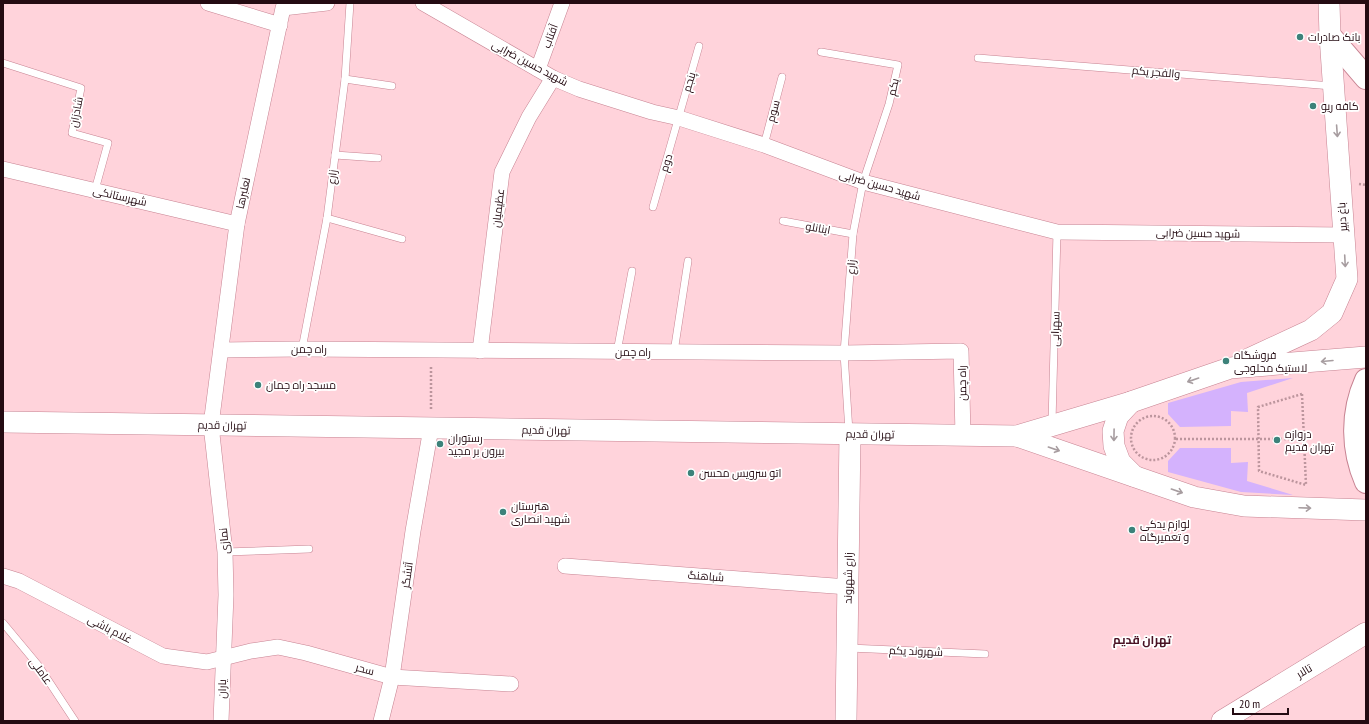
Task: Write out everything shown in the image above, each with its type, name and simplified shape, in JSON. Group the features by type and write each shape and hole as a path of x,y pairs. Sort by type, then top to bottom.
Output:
{"main road":[{"name":"باغ دبیر","path":"1230,368 1311,330 1332,312 1346,279 1329,3"},
{"path":"1330,36 1366,78"},
{"path":"1017,436 1131,402 1230,368 1366,357"},
{"path":"1366,380 1356,410 1354,439 1360,468 1366,482"},
{"path":"1131,402 1118,416 1113,431 1114,446 1120,462 1134,476"},
{"name":"تهران قدیم","path":"3,422 1017,436"},
{"name":"زارع شهروند","path":"846,721 850,434"},
{"path":"1017,436 1194,497 1244,506 1366,510"},
{"name":"تالار","path":"1222,721 1366,633"}],"street":[{"path":"208,3 280,25"},
{"name":"نعلبرها","path":"211,425 237,224 283,8 327,3"},
{"name":"شهید حسین ضرابی","path":"423,3 553,78 587,91 764,145 863,182 1058,232 1344,234"},
{"name":"آفتاب","path":"538,69 562,3"},
{"name":"عظیمیان","path":"480,351 502,172 529,116 553,78"},
{"name":"شهرستانکی","path":"3,169 237,224"},
{"name":"راه چمن","path":"220,350 302,349 844,353 961,351 963,436"},
{"name":"نمازی","path":"211,425 225,552 226,595 222,658"},
{"name":"آتشگر","path":"381,721 392,677 413,530 431,428"},
{"name":"شباهنگ","path":"565,566 848,587"},
{"name":"غلام باشی","path":"4,578 19,581 162,656 208,662 222,658"},
{"name":"سحر","path":"222,658 278,647 306,653 392,677 511,684"},
{"name":"یاران","path":"221,721 222,658"}],"lane":[{"name":"زارع","path":"302,349 327,218 345,79 350,3"},
{"name":"پنجم","path":"679,118 700,46"},
{"name":"یکم","path":"821,52 898,65 889,104 863,182"},
{"name":"والفجر یکم","path":"978,58 1334,86"},
{"name":"شادزان","path":"3,63 81,88 72,133 108,143 95,190"},
{"name":"سوم","path":"764,145 782,77"},
{"path":"345,79 392,86"},
{"name":"دوم","path":"653,207 679,118"},
{"path":"335,155 378,158"},
{"name":"زارع","path":"850,434 844,353 854,234 863,182"},
{"path":"327,218 402,239"},
{"name":"اینانلو","path":"783,221 854,234"},
{"name":"سهرابی","path":"1052,426 1058,232"},
{"path":"674,352 688,260"},
{"path":"616,352 632,271"},
{"path":"225,552 309,549"},
{"name":"عاملی","path":"3,623 38,665 75,721"},
{"name":"شهروند یکم","path":"847,648 985,654"}],"path":[{"path":"431,351 431,428"},
{"path":"1302,394 1304,439 1306,485 1259,471 1258,407 1302,394"},
{"path":"1152,415 1166,419 1172,425 1176,440 1174,447 1169,453 1163,458 1156,460 1148,460 1136,452 1131,440 1134,426 1138,421 1152,415"},
{"path":"1176,440 1304,439"}],"shaded area":[{"path":"1293,378 1247,393 1248,412 1231,411 1231,426 1180,427 1168,414 1168,403 1241,382"},
{"path":"1180,448 1231,448 1231,463 1248,462 1247,481 1293,495 1241,492 1168,472 1168,461"}],"place":[{"name":"بانک صادرات","path":"1300,37"},
{"name":"کافه ریو","path":"1313,106"},
{"name":"فروشگاه لاستیک محلوجی","path":"1226,361"},
{"name":"مسجد راه چمان","path":"258,385"},
{"name":"دروازه تهران قدیم","path":"1277,440"},
{"name":"رستوران بیرون بر مجید","path":"440,444"},
{"name":"اتو سرویس محسن","path":"691,473"},
{"name":"هنرستان شهید انصاری","path":"503,512"},
{"name":"لوازم یدکی و تعمیرگاه","path":"1132,530"}],"district":[{"name":"تهران قدیم","path":"1142,640"}]}
